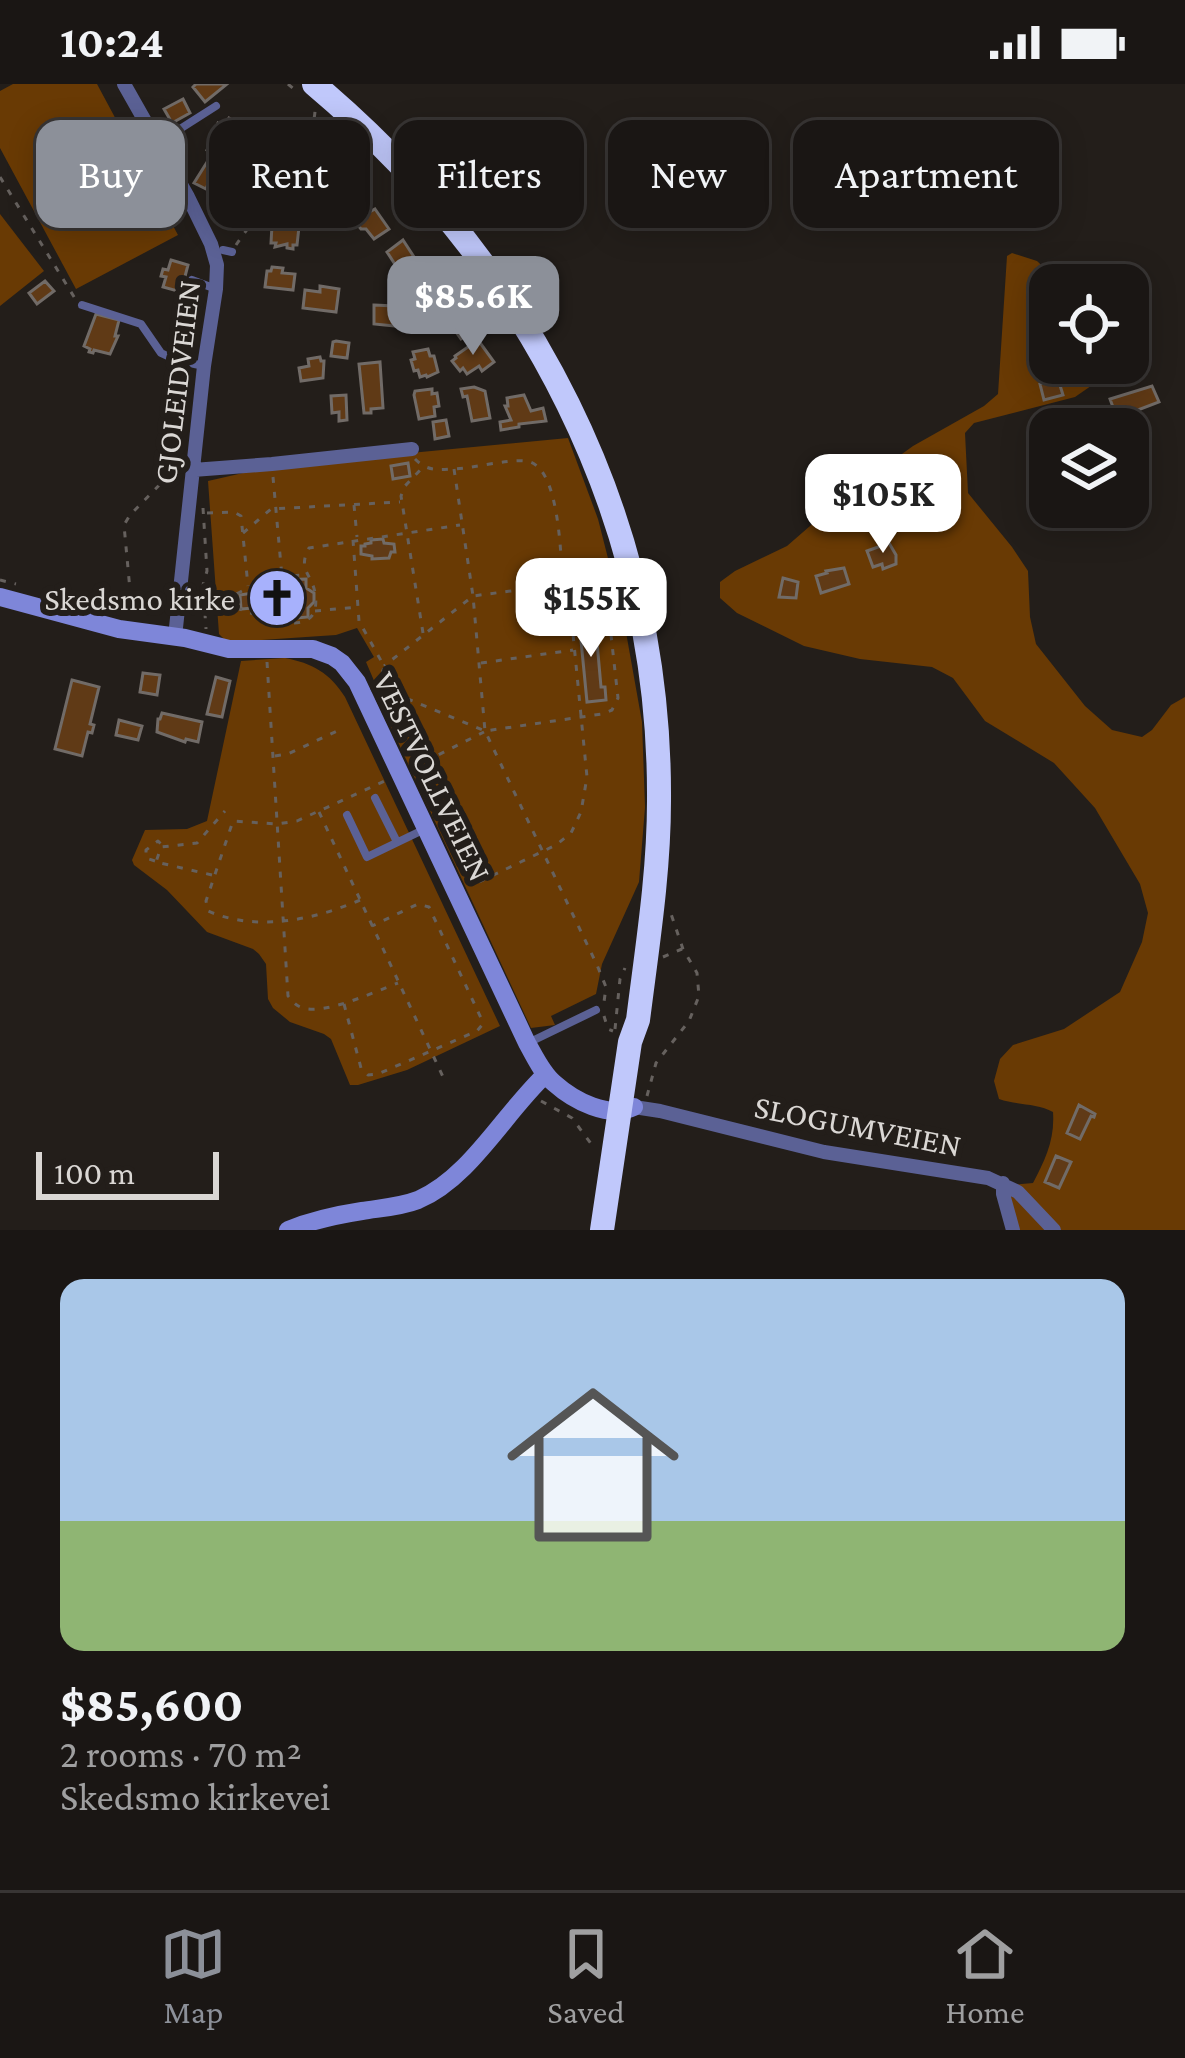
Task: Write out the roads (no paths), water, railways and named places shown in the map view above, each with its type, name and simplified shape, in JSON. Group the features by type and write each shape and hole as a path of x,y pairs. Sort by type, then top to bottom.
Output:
{"highway":[{"path":"314,84 396,160 478,256 548,362 607,490 642,624 658,758 656,862 626,1026 630,1104 606,1230"}],"street":[{"name":"GJOLEIDVEIEN","path":"124,84 145,120"},
{"name":"GJOLEIDVEIEN","path":"175,637 217,265 212,244 185,194"},
{"path":"196,470 412,449"},
{"name":"VESTVOLLVEIEN","path":"0,597 229,650 313,649 342,663 357,682 527,1043 546,1074 571,1094 630,1104"},
{"path":"288,1230 314,1220 406,1204 439,1189 546,1074"},
{"name":"SLOGUMVEIEN","path":"630,1104 824,1152 1003,1183 1054,1230"},
{"path":"1003,1183 1013,1230"}],"lane":[{"path":"185,126 216,106"},
{"path":"192,280 216,289"},
{"path":"82,305 141,324 161,353 203,366"},
{"path":"374,798 397,842"},
{"path":"347,815 367,856 426,828"},
{"path":"527,1043 596,1010"}],"place":[{"name":"Skedsmo kirke","path":"277,598"}]}
